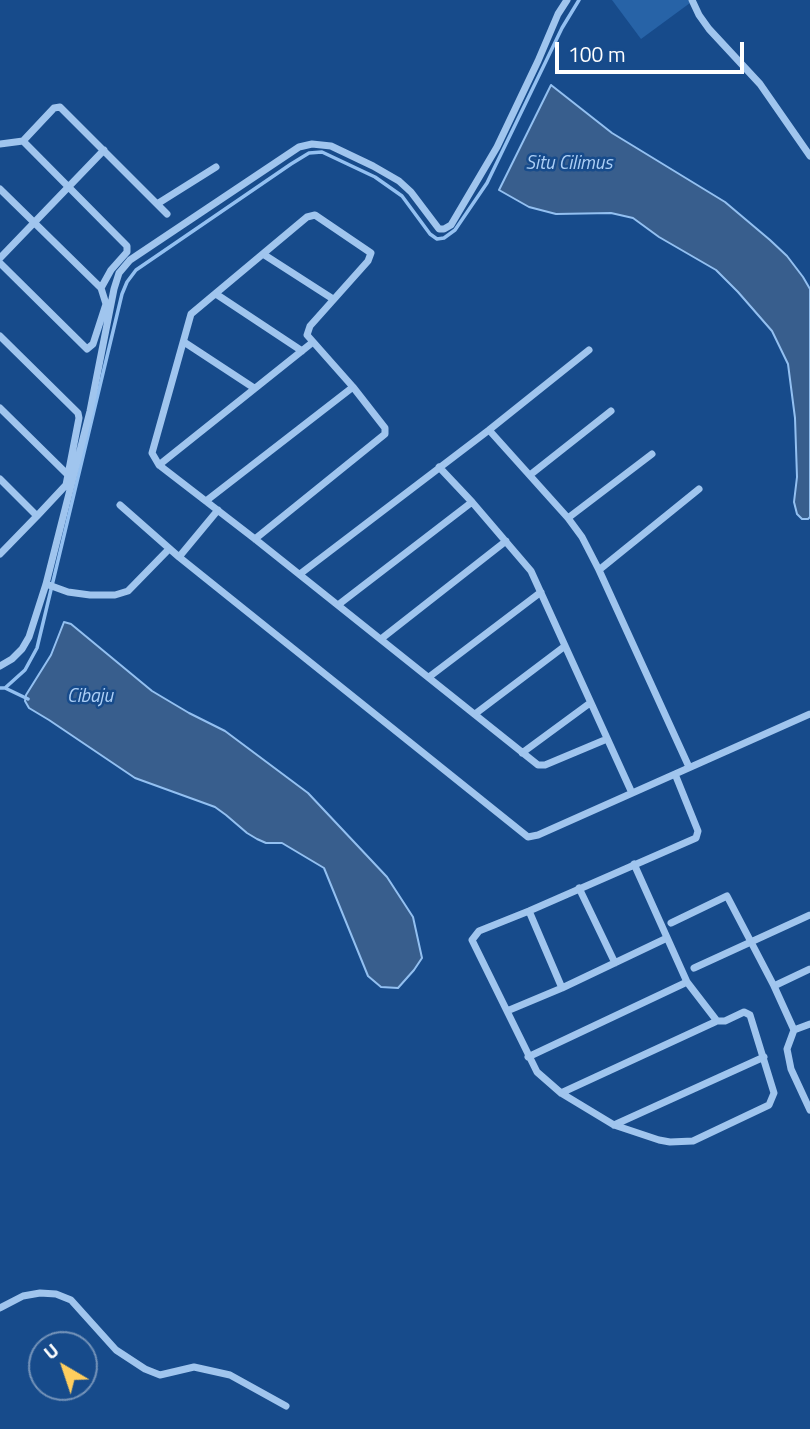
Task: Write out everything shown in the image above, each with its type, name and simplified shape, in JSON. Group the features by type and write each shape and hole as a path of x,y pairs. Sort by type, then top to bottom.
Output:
{"street":[{"path":"0,666 22,649 29,637 46,584 90,411 114,289 119,273 130,260 299,147 312,144 331,146 399,181 411,192 439,229 451,225 497,147 558,14 567,0"},
{"path":"692,0 709,29 760,84 810,156"},
{"path":"0,144 23,141 54,108 60,107 167,214"},
{"path":"23,141 127,246 127,252 111,270 101,288"},
{"path":"0,189 34,223 101,288 106,304 93,344 87,348 0,261 34,223 104,150"},
{"path":"157,204 216,167"},
{"path":"256,539 384,434 385,428 307,335 310,326 369,261 370,253 315,215 307,217 191,314 152,453 159,465 256,539 538,765 545,765 607,739"},
{"path":"264,254 333,299"},
{"path":"216,294 302,351"},
{"path":"0,336 79,418 66,485 1,552"},
{"path":"184,342 254,388"},
{"path":"159,465 313,342"},
{"path":"299,574 489,430 589,350"},
{"path":"206,501 353,387"},
{"path":"0,408 68,475"},
{"path":"530,475 611,411"},
{"path":"489,430 582,537 688,767"},
{"path":"568,518 652,454"},
{"path":"439,467 531,571 632,793"},
{"path":"0,479 37,516"},
{"path":"599,570 699,489"},
{"path":"338,605 472,502"},
{"path":"120,505 169,549 528,836 538,835 810,713"},
{"path":"179,557 218,510"},
{"path":"381,639 506,541"},
{"path":"46,584 68,592 115,595 128,591 169,549"},
{"path":"429,677 541,592"},
{"path":"475,714 565,646"},
{"path":"522,753 590,703"},
{"path":"561,1093 717,1021 724,1021 744,1012 750,1015 774,1093 769,1105 693,1141 670,1142 614,1125 561,1093 537,1072 472,940 479,931 696,838 698,831 675,774"},
{"path":"634,864 687,982 717,1021"},
{"path":"579,888 615,963"},
{"path":"671,923 727,896 794,1030 787,1049 790,1069 810,1110"},
{"path":"528,911 562,988"},
{"path":"694,968 810,915"},
{"path":"507,1012 667,938"},
{"path":"774,986 810,969"},
{"path":"528,1057 687,982"},
{"path":"794,1030 810,1024"},
{"path":"614,1125 764,1057"},
{"path":"0,1308 23,1296 56,1294 72,1300 116,1350 145,1369 160,1375 194,1367 230,1375 286,1406"}],"shaded area":[{"path":"612,0 688,0 690,3 641,39"}],"water":[{"name":"Situ Cilimus","path":"551,85 612,133 725,202 787,256 803,277 810,289 808,519 802,519 797,514 794,502 797,477 795,418 788,364 772,331 738,292 716,270 659,237 633,218 611,213 556,214 529,207 499,190"},
{"name":"Cibaju","path":"64,622 71,624 152,691 225,731 308,793 387,877 413,917 422,958 398,988 381,987 368,976 324,868 282,843 266,843 257,839 215,807 135,778 29,708 25,701 26,695 51,655"}],"waterway":[{"path":"0,688 5,688 25,670 37,648 122,294 136,270 309,153 322,152 375,177 402,196 430,234 437,239 444,238 455,230 487,183 562,28 579,0"},
{"path":"5,688 28,699"}]}
